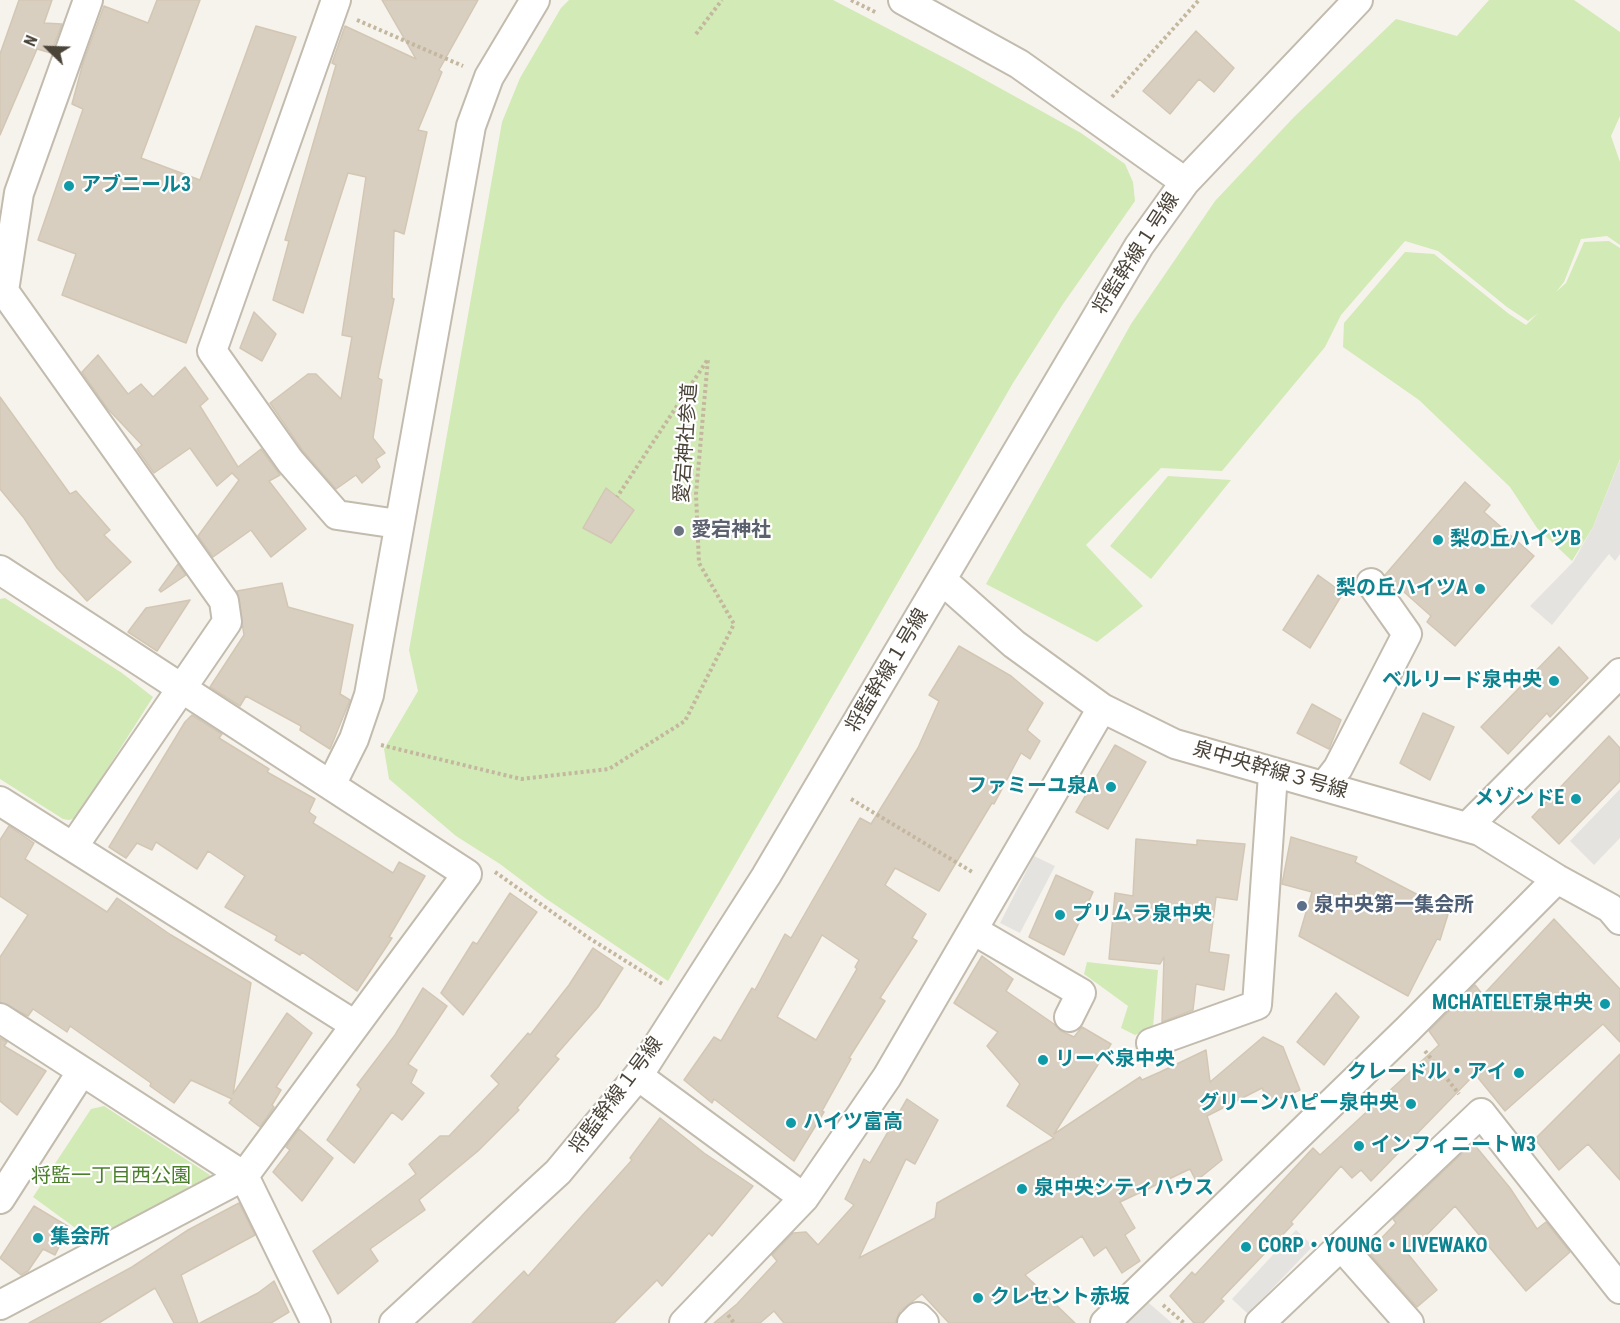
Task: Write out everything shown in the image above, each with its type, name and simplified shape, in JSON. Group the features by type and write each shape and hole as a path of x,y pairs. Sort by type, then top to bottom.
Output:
{"street":[{"path":"73,847 227,622 224,601 4,291 9,188 88,0"},
{"path":"331,785 354,739 369,695 471,126 489,77 536,0"},
{"name":"将監幹線１号線","path":"394,1323 558,1172 638,1076 766,876 1139,246 1185,182 1358,0"},
{"path":"334,5 212,351 290,462 337,514 398,524"},
{"path":"892,8 1019,64 1185,182"},
{"path":"0,570 467,874 244,1176 0,1305"},
{"name":"泉中央幹線３号線","path":"942,580 1014,644 1102,708 1175,744 1273,774 1324,786 1480,831 1557,879 1610,908 1620,920"},
{"path":"1324,786 1338,768 1407,634 1371,583"},
{"path":"1467,827 1620,673"},
{"path":"684,1323 804,1198 887,1077 1102,708"},
{"path":"1151,1042 1257,1005 1273,774"},
{"path":"0,801 355,1025"},
{"path":"1105,1323 1408,1029 1557,879"},
{"path":"973,930 1081,993 1069,1017"},
{"path":"0,1018 244,1176 316,1323"},
{"path":"0,1199 82,1071"},
{"path":"638,1076 804,1198"},
{"path":"1260,1323 1481,1113 1620,1289"},
{"path":"1341,1246 1409,1323"},
{"path":"912,1323 918,1317 924,1323"}],"path":[{"path":"696,34 722,0"},
{"path":"851,0 892,8"},
{"path":"1094,117 1199,0"},
{"path":"334,5 489,77"},
{"name":"愛宕神社参道","path":"377,742 521,779 609,769 685,721 734,624 699,562 696,494 708,359 617,497"},
{"path":"851,799 998,888"},
{"path":"488,867 589,939 669,988"},
{"path":"1408,1029 1477,1116"}],"green space":[{"name":"愛宕神社","path":"569,0 833,0 960,66 1081,133 1125,164 1133,182 1135,201 1063,304 1013,383 668,981 456,836 389,779 384,749 418,691 409,650 502,122 520,78 561,8"},
{"path":"1489,0 1574,0 1620,32 1620,116 1611,136 1620,162 1620,245 1607,236 1581,239 1564,282 1556,292 1566,283 1584,242 1609,241 1620,248 1620,459 1593,527 1572,561 1537,528 1510,487 1419,400 1343,347 1344,323 1405,252 1434,254 1526,325 1538,313 1528,321 1507,307 1438,251 1405,241 1341,315 1325,347 1222,471 1161,468 1086,545 1143,606 1097,642 986,584 1131,324 1215,201 1294,117 1396,19 1457,36"},
{"path":"1168,476 1231,480 1151,579 1110,546"},
{"path":"5,598 122,673 153,697 76,818 63,819 0,779 0,599"},
{"path":"1087,962 1158,970 1153,1027 1135,1035 1121,1028 1128,1006 1084,974"},
{"name":"将監一丁目西公園","path":"104,1106 210,1175 205,1185 100,1246 33,1197 91,1109"}],"shaded area":[{"path":"1620,460 1620,554 1615,561 1609,554 1552,625 1530,606 1573,562 1593,527"},
{"path":"1620,789 1620,838 1594,865 1570,841"},
{"path":"1034,856 1055,866 1020,933 1000,923"},
{"path":"1296,1230 1313,1246 1248,1314 1232,1299"},
{"path":"1143,1298 1172,1323 1122,1323"}],"building":[{"path":"19,0 52,0 44,23 62,24 51,53 37,49 0,135 0,54"},
{"path":"157,0 200,0 141,158 200,180 256,26 296,37 186,343 62,295 76,254 38,240 83,109 72,104 83,63 104,6 148,23"},
{"path":"382,0 478,0 439,70 442,72 418,130 427,132 404,234 394,230 392,298 394,299 378,378 382,380 373,438 385,453 376,459 380,467 362,483 356,475 336,489 303,451 270,403 308,374 316,374 341,399 352,337 342,335 366,177 348,173 303,313 273,300 289,241 285,240 336,65 332,63 345,26 416,59"},
{"path":"1196,31 1234,68 1214,92 1199,79 1170,114 1143,91"},
{"path":"254,312 276,334 262,361 240,348"},
{"path":"98,355 128,394 141,384 153,397 185,367 208,399 200,406 238,467 261,449 280,475 269,481 306,529 271,557 251,530 213,557 198,536 239,480 232,473 217,486 190,448 154,473 137,449 142,445 107,408 82,372"},
{"path":"0,397 70,494 76,491 110,530 104,535 131,562 87,601 57,568 24,518 0,489"},
{"path":"1465,482 1490,505 1484,512 1534,556 1455,646 1427,622 1431,616 1385,575"},
{"path":"606,488 634,510 611,543 583,528"},
{"path":"178,564 186,575 161,592 159,590"},
{"path":"1318,575 1343,593 1310,648 1283,630"},
{"path":"282,583 288,607 353,625 340,694 350,700 330,749 300,730 301,726 246,696 240,706 210,687 244,635 237,591"},
{"path":"190,600 157,651 128,632 146,608"},
{"path":"959,646 1011,676 1043,703 1027,730 1040,741 1030,759 1021,753 994,804 992,803 939,891 895,868 885,885 926,914 912,938 917,941 880,998 885,1001 849,1058 851,1059 822,1111 824,1112 794,1161 714,1099 712,1103 684,1080 714,1037 721,1041 752,988 755,990 785,934 791,938 860,818 871,824 918,748 939,701 929,695","holes":["822,935 859,960 855,967 857,969 816,1040 777,1017"]},
{"path":"1559,647 1588,678 1550,717 1547,713 1508,754 1481,727"},
{"path":"1312,704 1341,720 1329,749 1297,733"},
{"path":"1423,713 1454,727 1430,780 1400,763"},
{"path":"192,715 222,734 219,738 269,769 267,772 315,799 309,812 316,817 313,823 393,873 399,862 425,876 389,937 392,938 357,991 302,952 300,955 275,940 277,936 225,907 245,876 208,851 197,869 156,842 152,850 137,843 126,858 109,847 185,722"},
{"name":"メゾンドE","path":"1609,736 1620,748 1620,781 1559,844 1532,817"},
{"name":"ファミーユ泉A","path":"1115,745 1146,762 1108,829 1076,812"},
{"path":"9,826 34,843 25,859 107,912 117,898 171,935 251,983 233,1094 287,1013 312,1033 276,1087 281,1090 272,1105 274,1107 260,1127 229,1103 232,1099 191,1080 174,1103 150,1086 151,1083 70,1026 67,1032 33,1009 28,1016 0,1002 0,957 28,915 0,896 0,840"},
{"path":"1291,837 1357,857 1355,862 1449,911 1440,940 1437,939 1408,996 1299,936 1312,892 1282,884"},
{"path":"1136,839 1197,845 1197,840 1245,844 1237,900 1216,897 1209,952 1229,955 1224,990 1196,984 1193,1010 1162,1022 1164,957 1160,964 1109,959 1115,893 1133,896"},
{"name":"プリムラ泉中央","path":"1056,875 1093,892 1064,955 1029,937"},
{"path":"510,893 537,912 463,1015 441,993 473,942 477,944"},
{"path":"1554,919 1620,989 1620,1042 1603,1024 1505,1111 1475,1074 1371,1181 1361,1170 1352,1178 1341,1166 1291,1222 1293,1224 1221,1299 1224,1301 1203,1323 1194,1323 1170,1296 1192,1272 1195,1275 1313,1148 1320,1155 1439,1045 1429,1031 1475,985 1483,995"},
{"path":"593,948 623,968 598,1007 555,1056 559,1059 517,1108 519,1110 478,1151 419,1200 425,1210 370,1249 378,1261 338,1294 313,1251 416,1174 409,1164 440,1136 449,1136 499,1084 491,1076 528,1033 530,1035 569,985"},
{"path":"982,956 1013,979 1006,991 1061,1031 1074,1037 1082,1027 1111,1044 1054,1134 1140,1077 1142,1080 1206,1050 1210,1082 1263,1037 1283,1047 1300,1090 1269,1103 1262,1088 1207,1116 1222,1160 1196,1181 1190,1169 1120,1202 1135,1228 1125,1235 1140,1261 1122,1273 1106,1247 1094,1256 1082,1236 1025,1275 1075,1323 949,1323 922,1294 900,1311 895,1323 784,1323 774,1311 760,1323 714,1323 737,1304 777,1261 772,1255 793,1233 806,1232 818,1245 854,1205 845,1199 864,1159 870,1163 907,1099 938,1120 915,1164 906,1159 859,1258 935,1218 937,1203 1054,1138 1007,1106 1020,1084 987,1046 998,1032 954,1003"},
{"path":"423,988 447,1006 408,1064 417,1070 411,1083 424,1093 402,1120 392,1112 354,1163 327,1140 361,1089 357,1085 395,1035"},
{"path":"1336,993 1359,1017 1324,1065 1297,1042"},
{"path":"0,1038 7,1042 4,1046 46,1071 17,1115 0,1101"},
{"path":"1620,1054 1620,1180 1588,1144 1559,1170 1535,1139"},
{"path":"660,1118 704,1153 753,1186 712,1236 709,1233 662,1286 657,1280 614,1323 472,1323 524,1271 528,1276 632,1160 630,1158"},
{"path":"299,1129 333,1158 302,1201 273,1172 290,1150 286,1147"},
{"path":"1473,1143 1510,1188 1537,1229 1546,1222 1570,1252 1526,1291 1455,1206 1408,1254 1437,1290 1417,1307 1368,1252 1396,1223 1393,1219"},
{"path":"239,1203 255,1235 181,1275 198,1323 174,1323 155,1288 99,1323 29,1323 132,1267 188,1230"},
{"name":"集会所","path":"34,1206 69,1227 55,1255 43,1249 28,1271 21,1275 0,1258"},
{"path":"274,1281 289,1312 271,1323 200,1323 258,1293"}],"place":[{"name":"アブニール3","path":"69,186"},
{"name":"愛宕神社","path":"679,531"},
{"name":"梨の丘ハイツB","path":"1438,540"},
{"name":"梨の丘ハイツA","path":"1480,589"},
{"name":"ベルリード泉中央","path":"1554,681"},
{"name":"ファミーユ泉A","path":"1111,787"},
{"name":"メゾンドE","path":"1576,799"},
{"name":"泉中央第一集会所","path":"1302,906"},
{"name":"プリムラ泉中央","path":"1060,915"},
{"name":"MCHATELET泉中央","path":"1605,1004"},
{"name":"リーベ泉中央","path":"1043,1060"},
{"name":"クレードル・アイ","path":"1519,1073"},
{"name":"グリーンハピー泉中央","path":"1411,1104"},
{"name":"ハイツ富高","path":"791,1123"},
{"name":"インフィニートW3","path":"1359,1146"},
{"name":"泉中央シティハウス","path":"1022,1189"},
{"name":"集会所","path":"38,1238"},
{"name":"CORP・YOUNG・LIVEWAKO","path":"1246,1247"},
{"name":"クレセント赤坂","path":"978,1298"}]}
